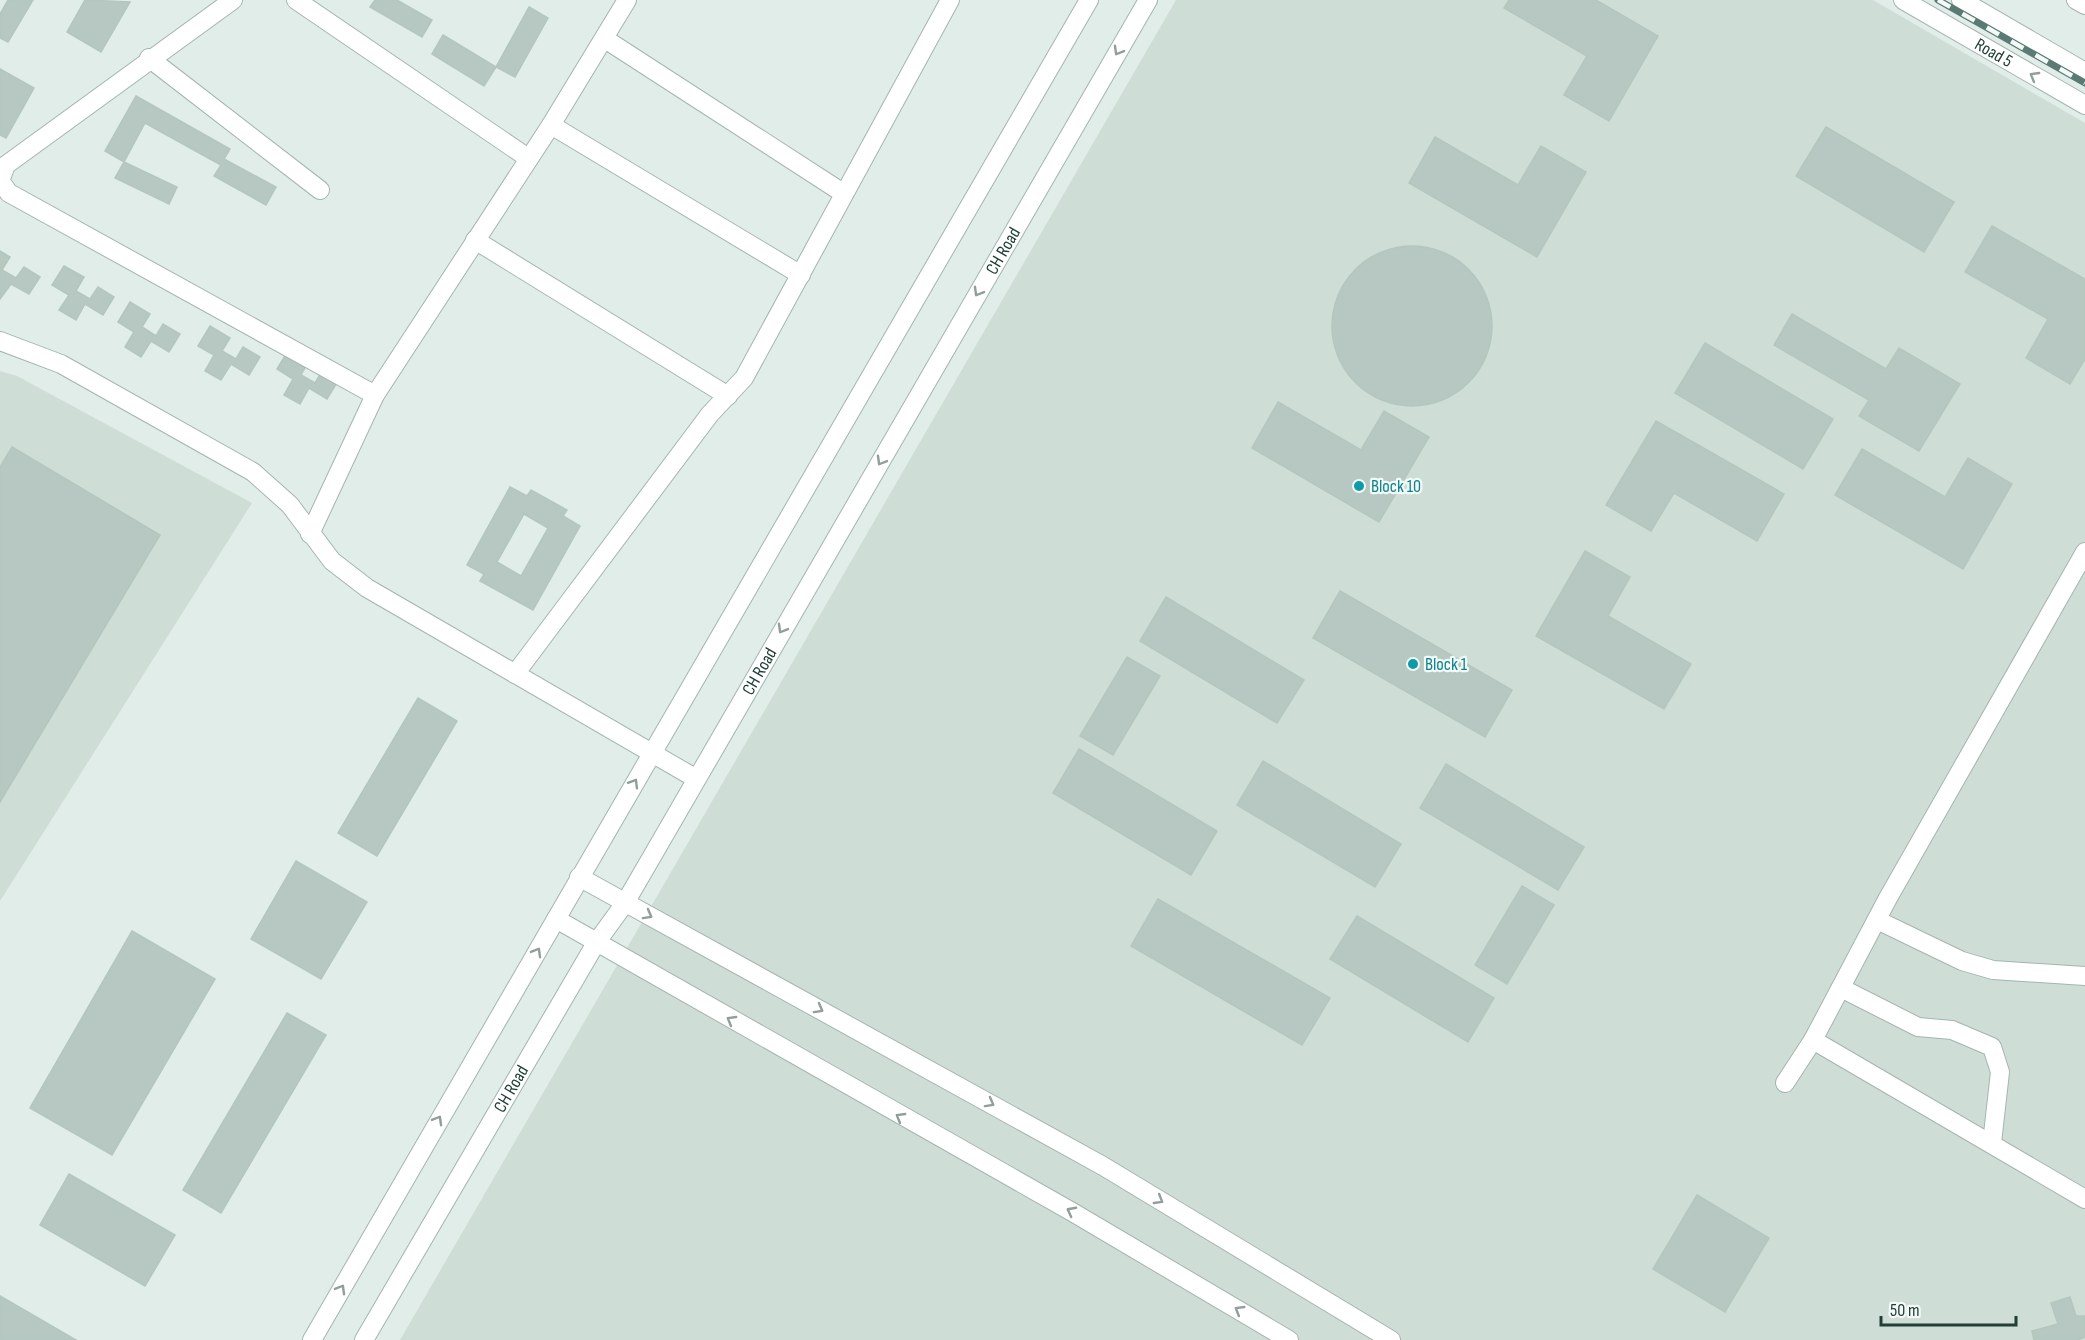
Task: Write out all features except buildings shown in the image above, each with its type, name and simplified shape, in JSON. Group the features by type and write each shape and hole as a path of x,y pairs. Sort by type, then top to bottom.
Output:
{"street":[{"path":"232,0 149,58 6,165 0,181 9,193 375,395"},
{"path":"296,0 528,158"},
{"path":"310,534 375,395 551,125 627,0"},
{"path":"515,674 710,414 744,378 950,0"},
{"path":"312,1340 1089,0"},
{"name":"CH Road","path":"364,1340 596,943 625,903 695,778 1148,0"},
{"name":"Road 5","path":"1903,0 2085,105"},
{"name":"Road 5","path":"1961,0 2085,72"},
{"path":"2076,0 2085,5"},
{"path":"605,39 843,193"},
{"path":"149,58 320,190"},
{"path":"551,125 801,275"},
{"path":"475,240 728,396"},
{"path":"0,341 61,364 253,472 277,491 332,561 367,588 695,778"},
{"path":"1785,1083 1813,1040 1877,920 2085,552"},
{"path":"579,877 1103,1166 1391,1340"},
{"path":"556,920 1074,1213 1289,1340"},
{"path":"1877,920 1962,961 1993,970 2085,976"},
{"path":"1841,988 1918,1027 1952,1030 1992,1047 2000,1072 1992,1143"},
{"path":"1813,1040 2085,1198"}],"shaded area":[{"path":"1176,0 1873,0 2085,123 2085,1340 400,1340"},
{"path":"0,371 17,376 252,503 0,901"}],"railway":[{"path":"1938,0 2085,83"}],"place":[{"name":"Block 10","path":"1359,486"},
{"name":"Block 1","path":"1413,664"}]}
